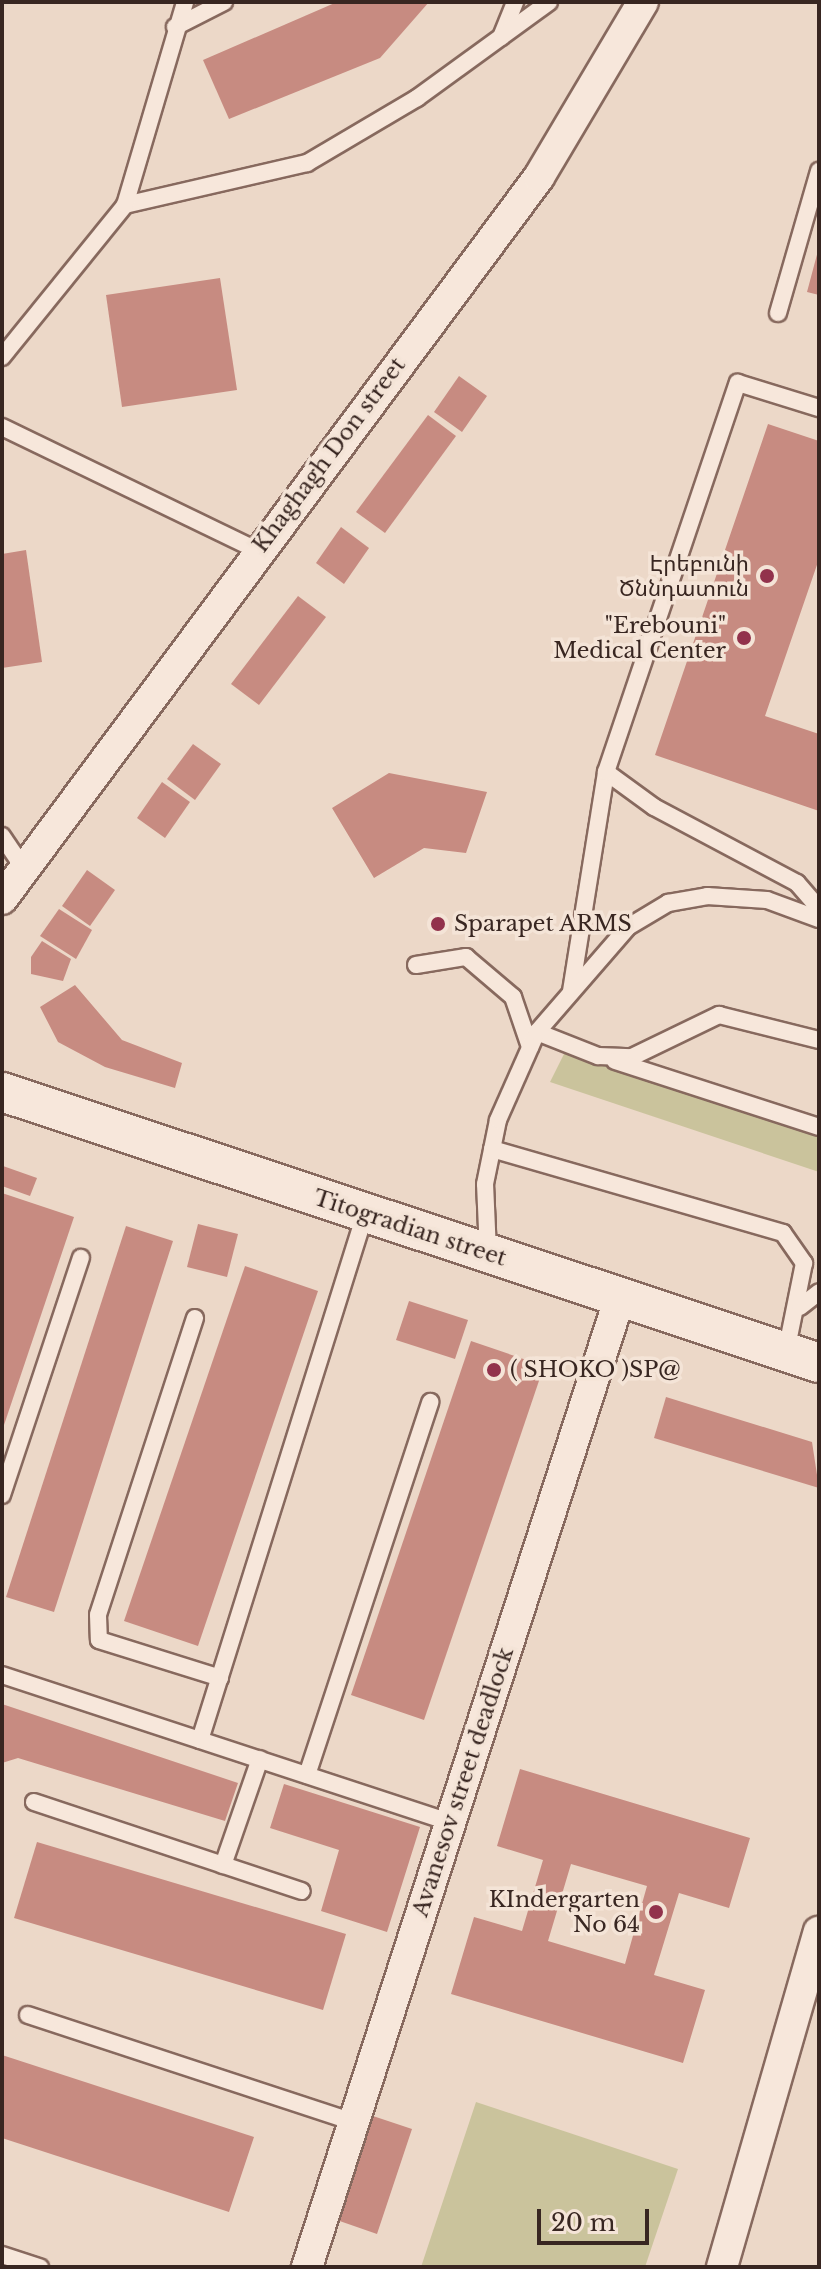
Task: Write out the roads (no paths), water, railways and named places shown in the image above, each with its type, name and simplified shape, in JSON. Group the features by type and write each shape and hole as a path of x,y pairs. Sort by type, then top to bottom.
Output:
{"street":[{"name":"Khaghagh Don street","path":"2,899 257,550 539,177 643,2"},
{"name":"Titogradian street","path":"2,1092 802,1357"},
{"name":"Avanesov street deadlock","path":"307,2267 620,1297"},
{"path":"722,2267 818,1940"}],"lane":[{"path":"2,357 125,205 175,27 185,2"},
{"path":"175,27 224,2"},
{"path":"501,37 515,2"},
{"path":"125,205 307,163 417,98 549,2"},
{"path":"778,313 819,171"},
{"path":"571,991 606,772 738,383 819,408"},
{"path":"2,427 257,550"},
{"path":"606,772 654,807 797,883 819,908"},
{"path":"2,836 24,869"},
{"path":"488,1253 492,1149 533,1040 571,991 628,927 668,903 707,896 767,900 819,919"},
{"path":"416,965 466,957 513,997 533,1040"},
{"path":"598,1056 632,1057 719,1015 819,1040"},
{"path":"533,1040 598,1056 819,1127"},
{"path":"492,1149 783,1233 804,1263 800,1307 802,1357"},
{"path":"200,1740 365,1214"},
{"path":"2,1495 81,1258"},
{"path":"800,1307 819,1292"},
{"path":"195,1318 98,1615 99,1640 220,1678"},
{"path":"307,1775 430,1402"},
{"path":"2,1675 450,1822"},
{"path":"223,1865 260,1759"},
{"path":"34,1802 302,1891"},
{"path":"28,2015 354,2122"},
{"path":"2,2255 40,2267"}],"place":[{"name":"Էրեբունի Ծննդատուն","path":"767,576"},
{"name":"\"Erebouni\" Medical Center","path":"744,638"},
{"name":"Sparapet ARMS","path":"438,924"},
{"name":"( SHOKO )SP@","path":"494,1370"},
{"name":"KIndergarten No 64","path":"656,1912"}]}
